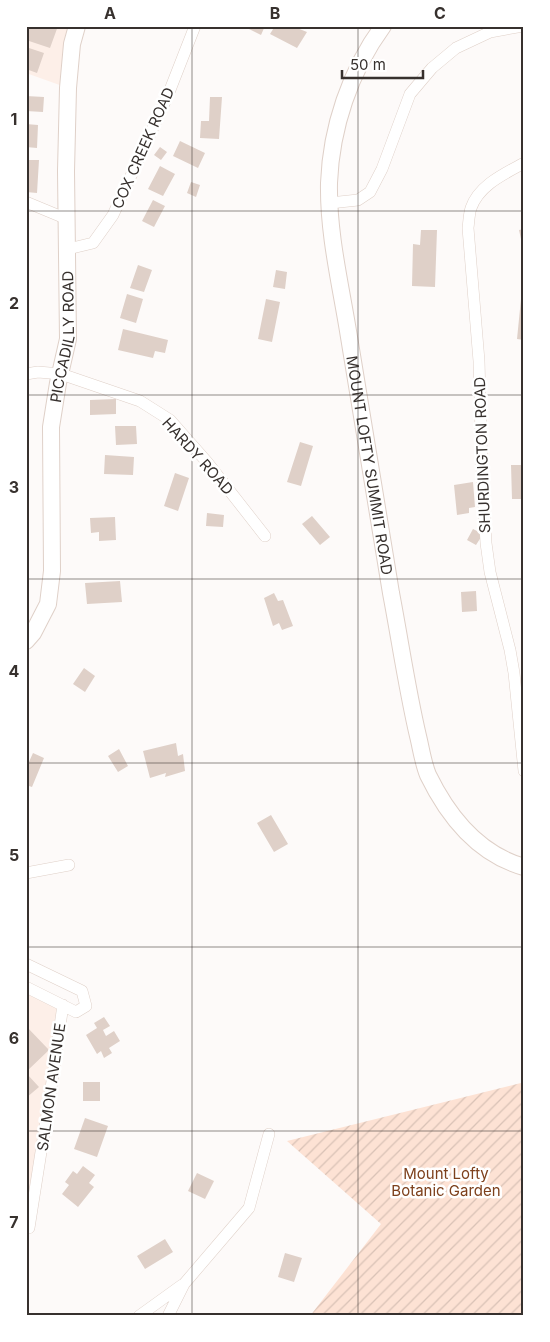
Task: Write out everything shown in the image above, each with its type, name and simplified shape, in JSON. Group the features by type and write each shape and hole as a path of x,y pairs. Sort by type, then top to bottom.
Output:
{"main road":[{"name":"PICCADILLY ROAD","path":"26,641 33,633 48,604 52,571 51,427 68,339 66,171 68,88 72,44 77,26"},
{"name":"MOUNT LOFTY SUMMIT ROAD","path":"383,26 360,65 342,107 332,146 329,184 332,232 380,525 411,706 427,773 446,808 462,828 482,846 514,864 524,867"}],"street":[{"name":"COX CREEK ROAD","path":"68,249 93,243 113,215 168,94 196,26"},
{"path":"330,203 358,200 370,192 382,168 410,94 432,68 456,48 490,32 523,26"},
{"name":"SHURDINGTON ROAD","path":"524,163 492,180 477,196 471,208 468,228 479,361 486,543 490,572 514,673 524,771"},
{"path":"26,202 67,219"},
{"name":"HARDY ROAD","path":"26,374 38,372 61,374 140,401 170,420 207,462 265,536"},
{"path":"26,873 68,865"},
{"path":"26,964 82,991 86,1006 76,1012 26,986"},
{"name":"SALMON AVENUE","path":"29,1228 62,1005"},
{"path":"168,1316 184,1284 249,1208 269,1134"},
{"path":"139,1316 184,1284"}],"shaded area":[{"path":"26,26 77,26 68,88 26,73"},
{"path":"26,987 63,1005 26,1229"}],"green space":[{"name":"Mount Lofty Botanic Garden","path":"524,1075 524,1316 310,1316 381,1224 287,1141 521,1083"}],"building":[{"path":"26,26 58,26 50,48 26,40"},
{"path":"243,26 265,26 261,35"},
{"path":"275,26 292,26 307,32 297,48 270,34"},
{"path":"26,47 44,53 37,73 26,69"},
{"path":"26,96 44,97 43,112 26,111"},
{"path":"210,97 222,97 219,139 200,138 201,121 209,121"},
{"path":"26,124 38,125 37,148 26,147"},
{"path":"180,141 205,153 198,168 173,156"},
{"path":"160,147 167,152 161,160 154,155"},
{"path":"26,160 39,160 37,193 26,192"},
{"path":"160,166 175,174 163,196 148,189"},
{"path":"191,182 200,185 196,197 187,193"},
{"path":"153,200 165,206 154,227 142,221"},
{"path":"524,229 524,248 523,248 519,230"},
{"path":"421,230 437,230 435,287 412,286 413,244 420,245"},
{"path":"138,265 152,270 144,292 130,288"},
{"path":"276,270 287,272 285,289 273,287"},
{"path":"127,294 143,299 136,323 120,318"},
{"path":"266,299 280,302 272,342 258,339"},
{"path":"521,299 524,300 524,340 517,339"},
{"path":"123,329 168,340 165,353 155,351 153,358 118,350"},
{"path":"116,399 116,414 90,415 90,400"},
{"path":"115,426 136,426 137,444 116,445"},
{"path":"300,442 313,446 301,486 287,482"},
{"path":"105,455 134,457 133,475 104,474"},
{"path":"511,465 524,465 524,499 512,499"},
{"path":"175,473 189,478 178,511 164,506"},
{"path":"473,482 475,507 469,508 469,513 457,515 454,485"},
{"path":"207,513 224,515 223,527 206,526"},
{"path":"312,516 330,537 320,545 302,524"},
{"path":"115,517 116,540 99,541 99,532 91,533 90,518"},
{"path":"473,529 483,534 476,545 467,540"},
{"path":"120,581 122,602 87,604 85,583"},
{"path":"476,591 477,611 462,612 461,592"},
{"path":"274,593 278,601 283,600 293,626 282,630 279,623 273,626 264,598"},
{"path":"84,668 95,676 85,692 73,684"},
{"path":"176,743 178,756 183,754 185,771 165,777 166,773 150,778 143,751"},
{"path":"119,749 128,766 118,772 108,756"},
{"path":"33,753 44,758 32,787 26,785 26,764 28,764"},
{"path":"271,815 288,844 274,852 257,823"},
{"path":"104,1017 110,1026 103,1030 106,1036 114,1031 120,1041 109,1048 112,1053 104,1058 101,1051 97,1054 86,1035 97,1028 94,1023"},
{"path":"26,1026 49,1050 26,1072"},
{"path":"26,1075 39,1087 26,1098"},
{"path":"83,1082 100,1082 100,1101 83,1101"},
{"path":"85,1118 108,1126 97,1157 74,1149"},
{"path":"83,1166 95,1175 89,1183 94,1187 78,1207 62,1194 69,1185 65,1182 73,1171 77,1174"},
{"path":"197,1173 214,1181 205,1199 188,1191"},
{"path":"165,1239 173,1252 145,1269 137,1256"},
{"path":"285,1253 302,1258 294,1282 278,1277"}]}
